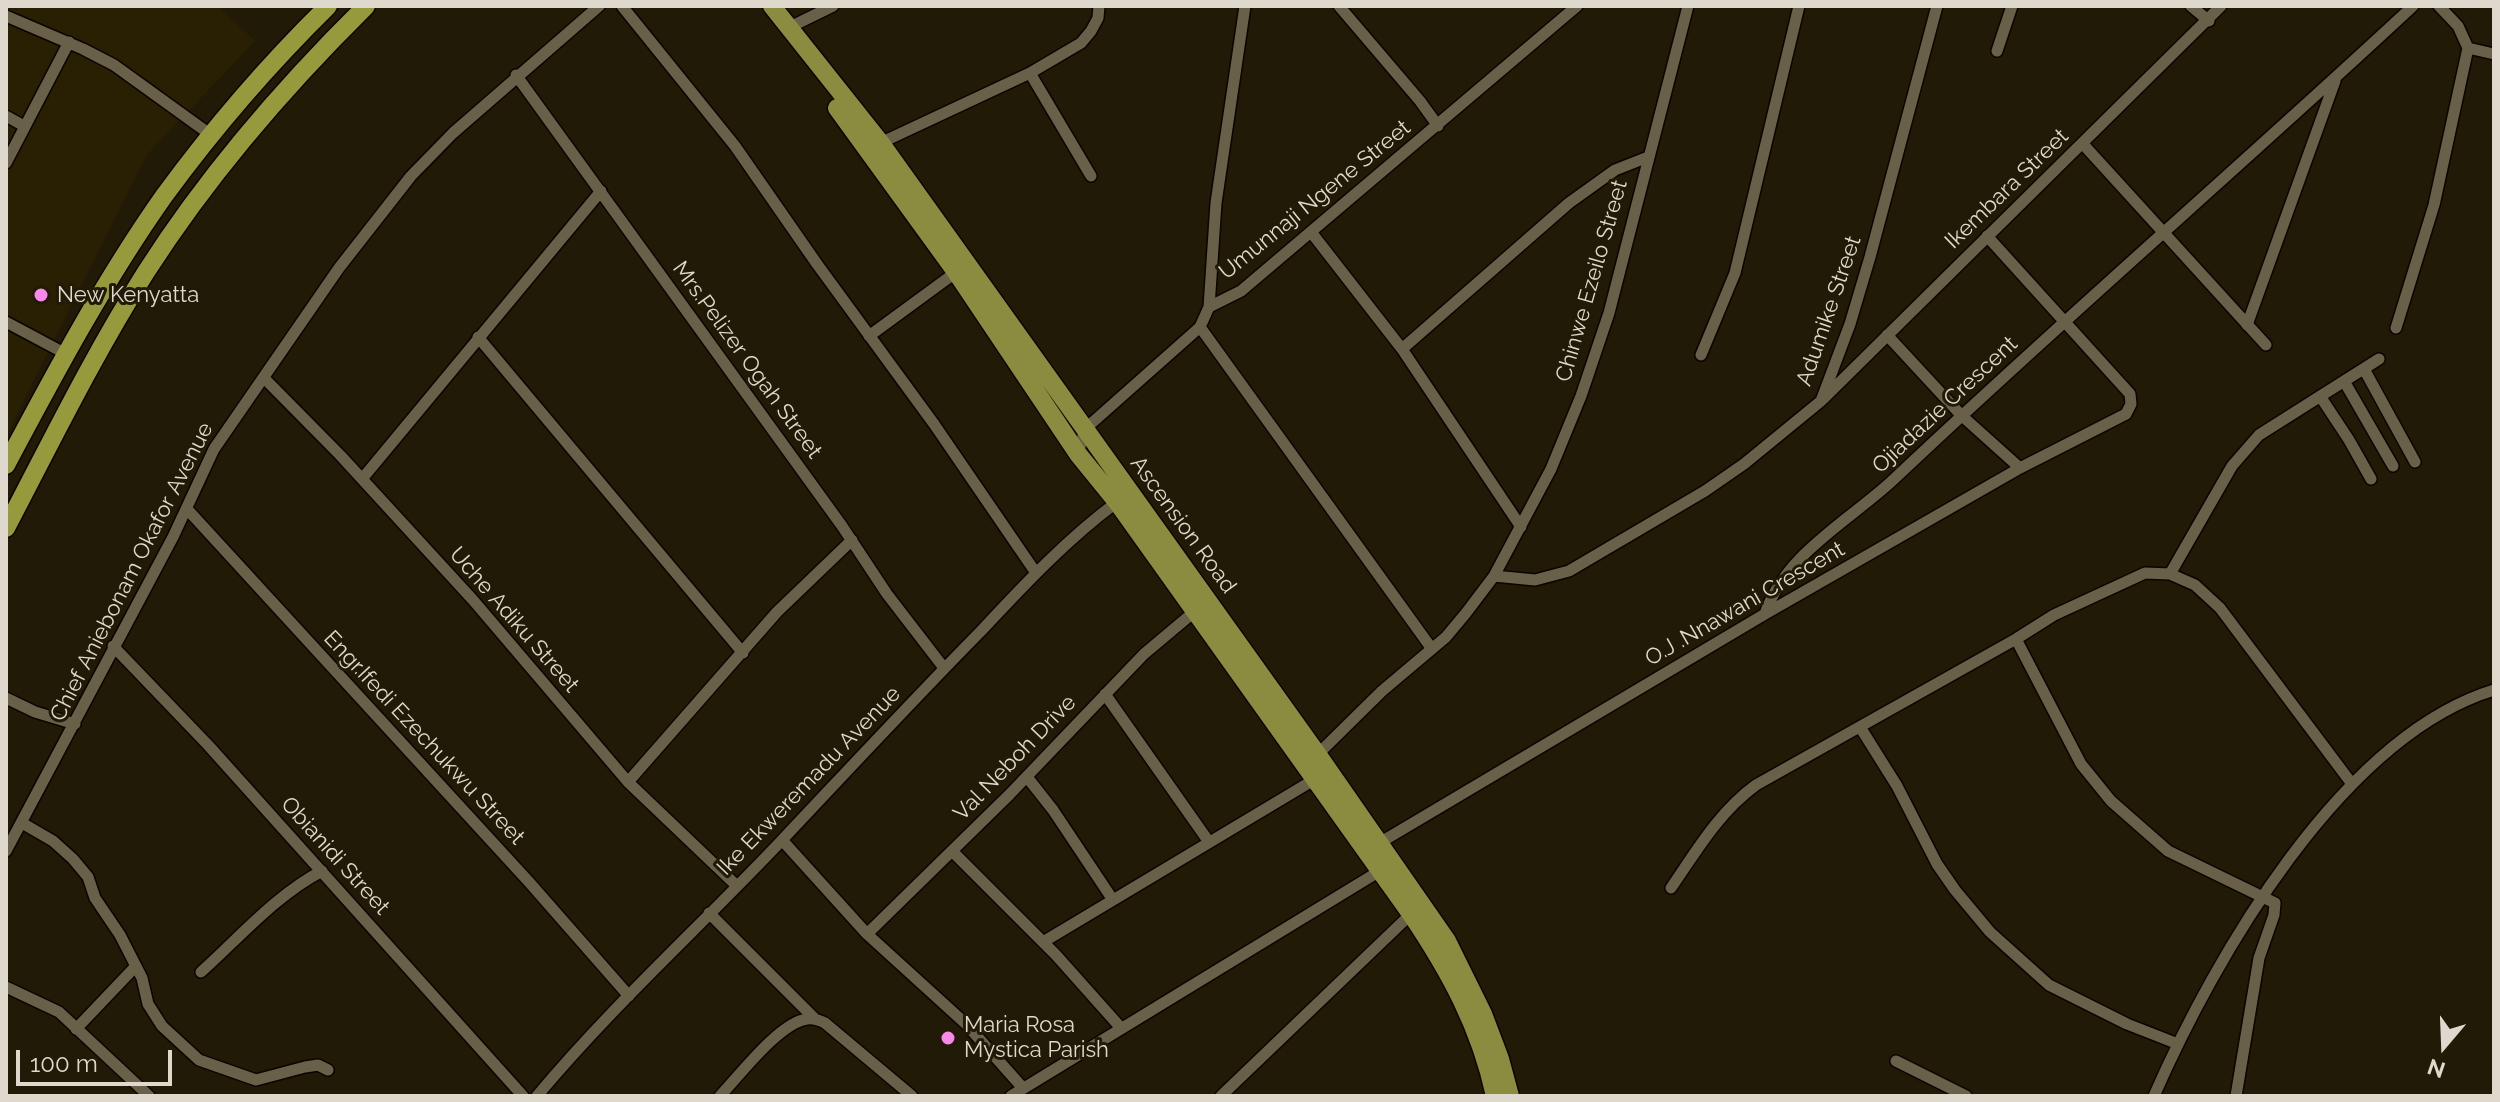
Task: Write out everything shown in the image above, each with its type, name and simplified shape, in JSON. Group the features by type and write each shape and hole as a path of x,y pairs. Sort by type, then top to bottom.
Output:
{"highway":[{"path":"6,465 66,354 165,196 211,135 328,6"},
{"path":"6,528 87,374 145,273 195,200 308,64 366,6"}],"main road":[{"name":"Ascension Road","path":"761,6 875,146"},
{"name":"Ascension Road","path":"772,6 961,268 1085,429 1316,768 1387,867 1447,941 1468,979 1495,1043 1510,1096"},
{"name":"Ascension Road","path":"961,268 1078,454 1117,502 1194,612 1316,768"},
{"name":"Ascension Road","path":"1387,867 1411,914 1447,968 1470,1014 1482,1044 1495,1096"}],"street":[{"name":"Chief Aniebonam Okafor Avenue","path":"6,851 187,509 214,449 339,268 392,199 453,133 516,75 599,6"},
{"path":"622,6 735,146 934,424 1036,573"},
{"path":"788,28 833,6"},
{"path":"875,146 1030,73 1081,43 1098,18 1099,6"},
{"path":"1209,307 1216,203 1245,6"},
{"path":"1339,6 1438,126"},
{"name":"Umunnaji Ngene Street","path":"1085,429 1200,327 1209,307 1241,291 1577,6"},
{"name":"Chinwe Ezeilo Street","path":"1043,942 1209,842 1316,768 1382,691 1432,649 1466,613 1494,576 1551,469 1586,382 1609,313 1688,6"},
{"path":"1701,355 1735,273 1799,6"},
{"name":"Adumike Street","path":"1494,576 1535,580 1569,571 1705,491 1744,464 1821,401 1850,324 1870,257 1937,6"},
{"path":"1997,51 2012,6"},
{"path":"2191,6 2209,21"},
{"name":"Ikembara Street","path":"1821,401 2221,6"},
{"name":"Ojiadazie Crescent","path":"1765,614 1774,592 1820,539 1881,491 2413,6"},
{"path":"2396,328 2434,205 2468,48 2458,26 2439,6"},
{"path":"6,16 114,65 211,135"},
{"path":"6,163 69,42"},
{"path":"2468,48 2494,54"},
{"path":"1030,73 1091,176"},
{"name":"Mrs.Pelizer Ogah Street","path":"516,75 852,540 887,594 944,668"},
{"path":"2247,325 2336,78"},
{"path":"6,116 24,126"},
{"path":"2082,143 2266,345"},
{"path":"1402,349 1569,203 1615,170 1648,157"},
{"path":"362,479 601,191"},
{"path":"1311,232 1402,349 1521,527"},
{"path":"1987,236 2064,323"},
{"path":"869,336 961,268"},
{"path":"6,322 66,354"},
{"name":"O.J .Nnawani Crescent","path":"1372,847 1765,614 2020,468 2126,414 2131,404 2130,394 2064,323"},
{"path":"1200,327 1432,649"},
{"path":"1887,335 1961,415 2020,468"},
{"path":"478,337 743,653"},
{"path":"2170,574 2232,466 2259,435 2379,359"},
{"path":"2364,369 2415,462"},
{"name":"Uche Adiku Street","path":"264,378 473,600 628,782 737,886"},
{"path":"2344,381 2393,466"},
{"path":"2320,396 2371,479"},
{"path":"1078,454 1085,429"},
{"name":"Ike Ekweremadu Avenue","path":"537,1096 629,996 1036,573 1081,529 1117,502"},
{"name":"Engr.Ifedi Ezechukwu Street","path":"187,509 529,882 629,996"},
{"path":"628,782 788,601 852,540"},
{"path":"1671,888 1719,817 1756,785 2054,615 2145,573 2170,574 2195,585 2220,608 2352,784"},
{"name":"Val Neboh Drive","path":"867,934 1027,777 1144,654 1194,612"},
{"path":"2016,639 2081,764 2111,801 2168,851 2275,903 2259,958 2238,1095"},
{"name":"Obianidi Street","path":"113,646 322,871 523,1096"},
{"path":"2154,1096 2178,1044 2242,928 2299,847 2352,784 2389,749 2444,710 2494,690"},
{"path":"1105,694 1209,842"},
{"path":"6,698 35,712 75,724"},
{"path":"1860,727 1897,786 1937,864 1990,932 2049,985 2127,1024 2178,1044"},
{"path":"1027,777 1113,900"},
{"path":"22,823 53,841 88,877 95,898 120,935 142,978 148,1004 162,1026 199,1060 256,1080 318,1065 328,1070"},
{"path":"782,840 867,934 966,1024 1022,1087"},
{"path":"952,851 1043,942 1121,1028"},
{"path":"1011,1096 1387,867"},
{"path":"201,972 276,904 322,871"},
{"path":"709,913 815,1019"},
{"path":"1221,1096 1411,914"},
{"path":"2242,928 2253,926 2266,937"},
{"path":"76,1029 135,967"},
{"path":"6,987 59,1012 149,1096"},
{"path":"723,1095 784,1029 804,1019 815,1019 825,1023 912,1096"},
{"path":"1896,1061 1966,1096"}],"shaded area":[{"name":"New Kenyatta","path":"6,6 218,6 255,41 147,155 6,436"}],"place":[{"name":"New Kenyatta","path":"41,295"},
{"name":"Maria Rosa Mystica Parish","path":"948,1038"}]}
